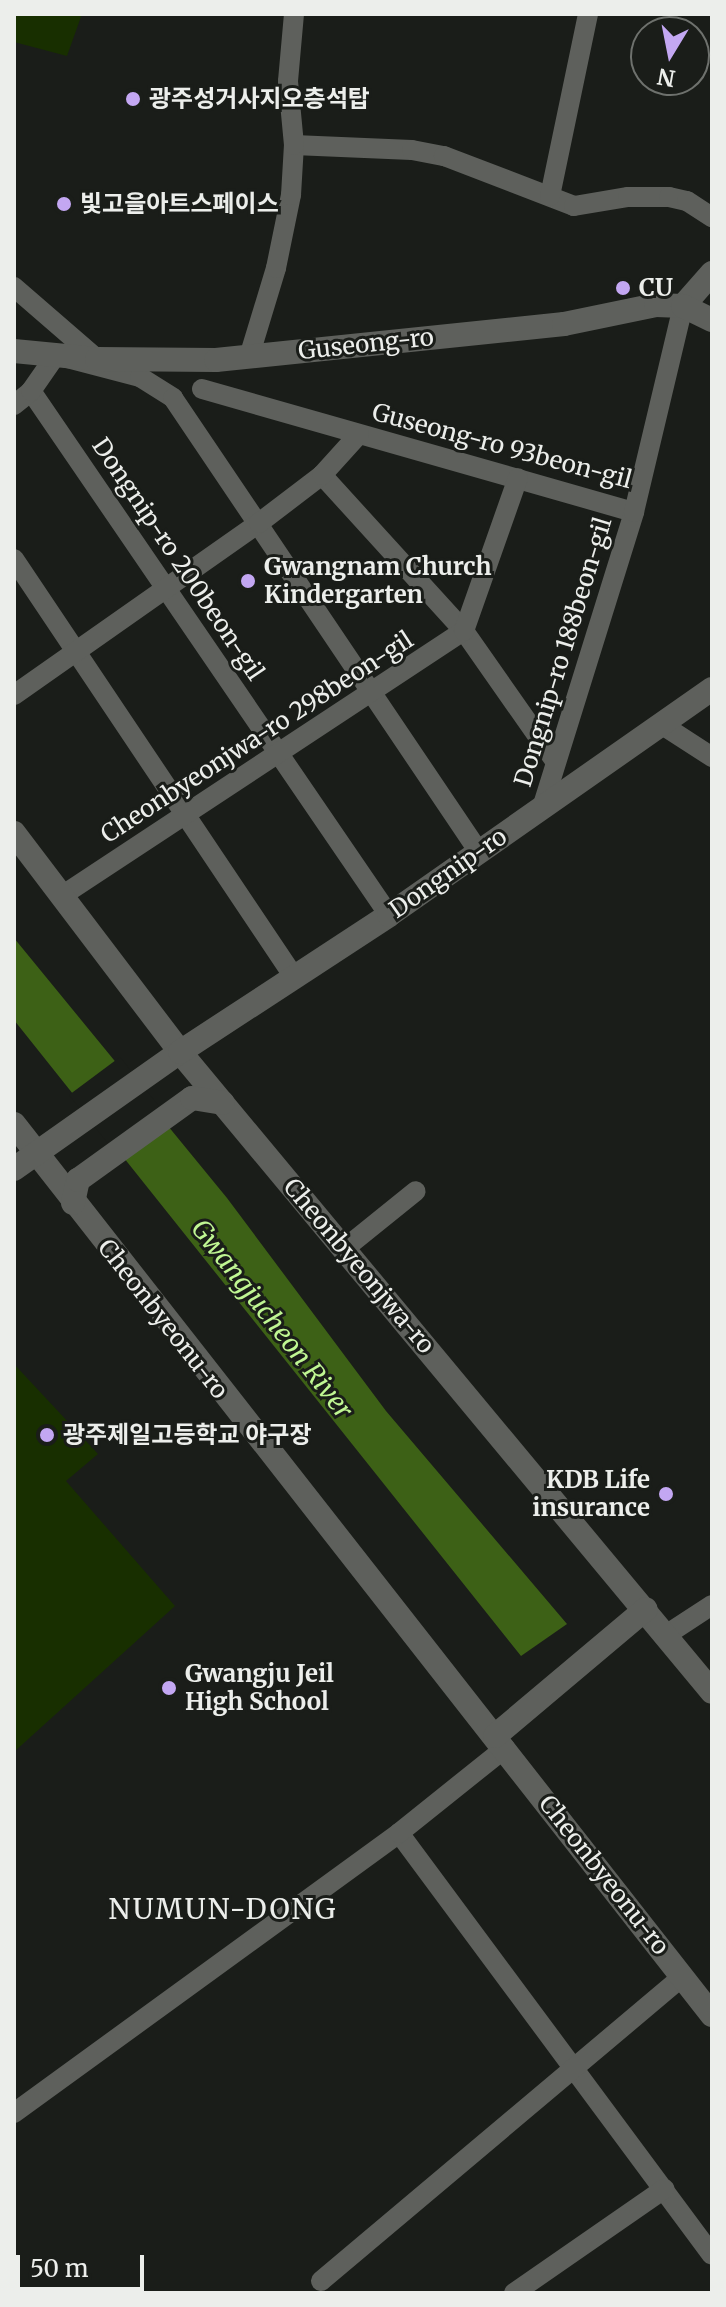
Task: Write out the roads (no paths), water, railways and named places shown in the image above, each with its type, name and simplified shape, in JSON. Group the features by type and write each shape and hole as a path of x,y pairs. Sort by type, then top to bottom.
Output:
{"street":[{"path":"249,357 284,236 294,145 288,81 294,14"},
{"path":"550,196 588,14"},
{"path":"294,145 412,150 444,156 574,206 628,197 669,197 687,201 712,217"},
{"path":"683,306 712,273"},
{"path":"14,287 97,359"},
{"name":"Guseong-ro","path":"14,351 97,359 249,357 564,324 656,305 683,306 712,320"},
{"name":"Guseong-ro 93beon-gil","path":"202,389 634,512 683,306"},
{"path":"14,405 31,391 56,355 140,377 173,398 479,852"},
{"path":"183,413 202,389 205,374 200,360"},
{"name":"Dongnip-ro 200beon-gil","path":"31,391 389,915"},
{"path":"14,695 165,586 259,523 322,475 359,434"},
{"path":"322,475 464,631 555,761"},
{"path":"464,631 518,478"},
{"name":"Dongnip-ro 188beon-gil","path":"542,808 634,512"},
{"path":"14,559 294,977"},
{"name":"Cheonbyeonjwa-ro 298beon-gil","path":"63,895 464,631"},
{"name":"Dongnip-ro","path":"43,1149 174,1057 389,915 712,689"},
{"path":"661,724 712,757"},
{"name":"Cheonbyeonjwa-ro","path":"14,833 63,895 174,1057 223,1103 712,1692"},
{"path":"76,1192 192,1098 223,1103"},
{"name":"Cheonbyeonu-ro","path":"14,1124 43,1149 712,2015"},
{"path":"14,1169 43,1149"},
{"path":"344,1249 416,1191"},
{"path":"666,1635 712,1605"},
{"path":"14,2113 399,1833 646,1609"},
{"path":"399,1833 712,2255"},
{"path":"321,2281 682,1977"},
{"path":"514,2293 664,2189"}],"water":[{"name":"Gwangjucheon River","path":"14,938 227,1198 386,1411 567,1624 521,1656 14,1020"}],"place":[{"name":"광주성거사지오층석탑","path":"133,99"},
{"name":"빛고을아트스페이스","path":"64,204"},
{"name":"CU","path":"623,288"},
{"name":"Gwangnam Church Kindergarten","path":"248,581"},
{"name":"광주제일고등학교 야구장","path":"47,1435"},
{"name":"KDB Life insurance","path":"666,1494"},
{"name":"Gwangju Jeil High School","path":"169,1688"}],"district":[{"name":"NUMUN-DONG","path":"223,1909"}]}
